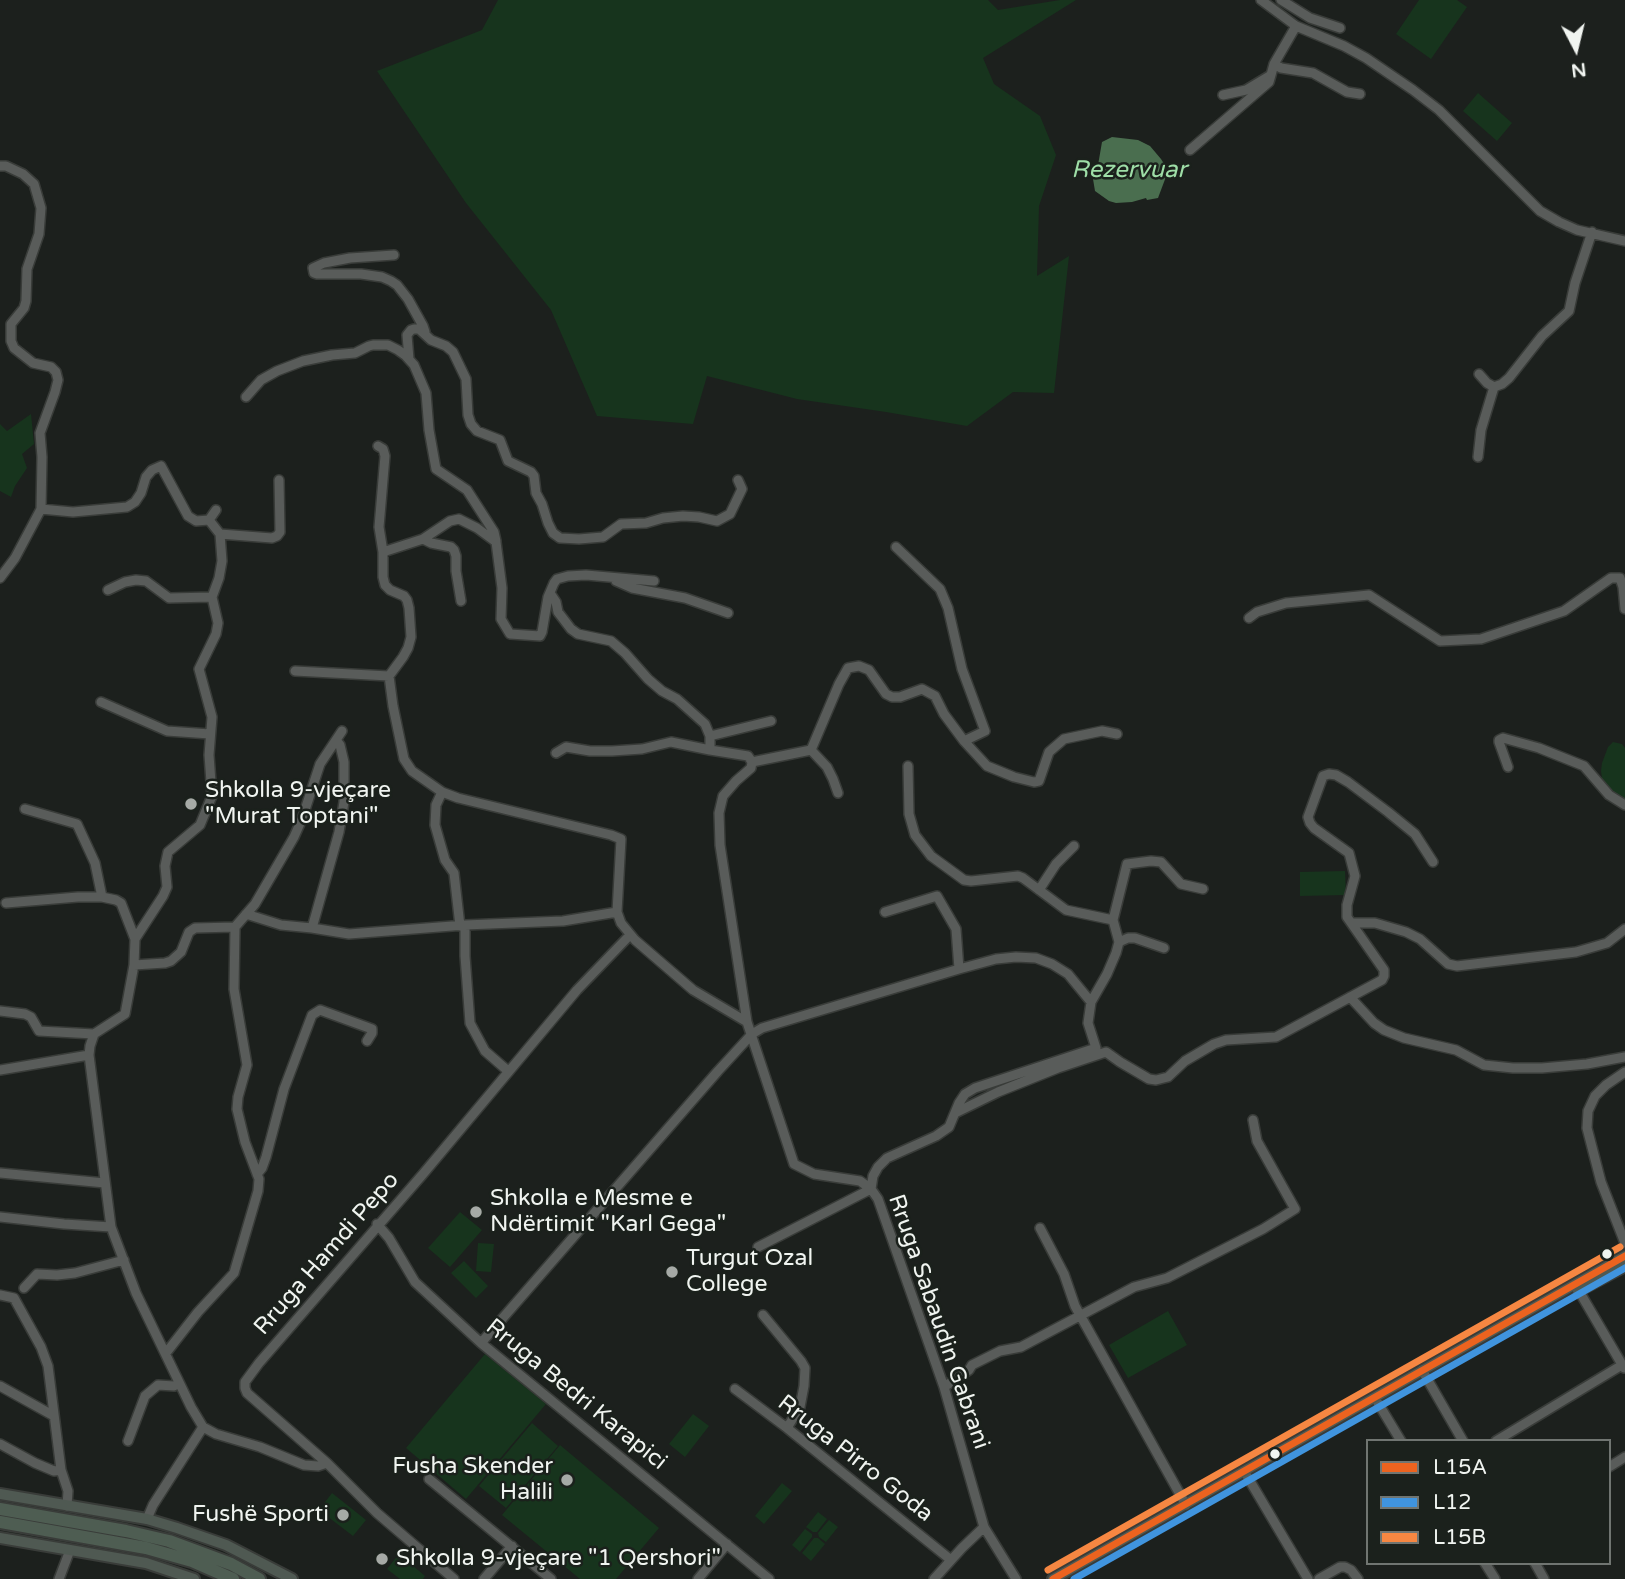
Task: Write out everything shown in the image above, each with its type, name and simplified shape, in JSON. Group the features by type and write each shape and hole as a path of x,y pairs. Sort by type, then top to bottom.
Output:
{"highway":[{"path":"0,1509 153,1536 203,1552 260,1579"},
{"path":"0,1522 146,1548 192,1562 233,1579"},
{"path":"246,1572 264,1574 272,1579"}],"main road":[{"path":"1066,1579 1378,1403 1424,1373 1625,1256"},
{"path":"1054,1579 1424,1373 1625,1266"},
{"path":"0,1494 147,1519 226,1545 292,1579"},
{"path":"0,1538 146,1563 194,1579"}],"street":[{"path":"1261,0 1296,26 1366,58 1439,110 1540,211 1577,230 1625,242"},
{"path":"1281,0 1310,18 1340,28"},
{"path":"1191,150 1269,82 1274,64 1296,26"},
{"path":"1274,64 1281,68 1313,73 1347,92 1360,94"},
{"path":"1223,95 1246,90 1271,75"},
{"path":"0,166 23,174 34,184 41,208 39,234 27,269 26,301 24,308 11,324 14,348 33,363 51,367 58,380 40,433 41,509 15,558 0,578"},
{"path":"1494,387 1509,378 1542,336 1569,311 1592,232"},
{"path":"394,255 324,263 313,268 314,274 382,276 397,285 408,299 425,334"},
{"path":"409,359 407,335 414,329 419,329 431,340 453,352 466,379 471,424 477,431 500,440 508,461 531,472 548,523 553,533 560,538 603,537 621,524 646,523 663,518 699,516 717,521 730,514 742,489 738,480"},
{"path":"246,397 261,380 313,358 355,353 373,345 392,347 405,355 414,365 426,393 436,469 467,490 494,532 502,588 501,619 510,634 540,636 550,593 557,579 586,575 654,581"},
{"path":"1479,374 1494,387"},
{"path":"1478,457 1481,430 1494,387"},
{"path":"378,446 383,449 385,456 379,527 383,578 390,590 407,600 411,638 403,657 389,676 404,759 412,771 442,792 458,798 621,839 617,912 621,923 630,935 693,990 747,1022"},
{"path":"41,509 73,512 127,506 135,502 141,493 146,477 161,466 188,516 196,521 209,520"},
{"path":"220,534 272,538 277,536 280,532 279,480"},
{"path":"209,520 216,510"},
{"path":"383,552 423,539 450,521 459,519 477,527 496,542"},
{"path":"135,939 167,887 165,866 168,852 200,825 212,796 209,755 212,716 199,669 216,634 218,624 212,597 222,561 220,534 209,520"},
{"path":"423,539 454,550 461,601"},
{"path":"896,547 940,589 948,608 962,669 985,731 964,741"},
{"path":"1249,618 1257,611 1286,603 1369,595 1440,640 1481,639 1564,611 1611,578 1620,578 1625,609"},
{"path":"611,579 632,589 685,598 728,613"},
{"path":"108,590 136,580 146,582 169,597 212,597"},
{"path":"550,593 558,612 571,629 578,634 611,641 648,679 662,691 677,698 705,724 710,736 710,750"},
{"path":"811,750 848,668 859,666 869,670 886,694 892,697 900,698 922,689 934,696 964,741 987,766 1014,777 1039,781 1049,752 1065,740 1102,731 1117,734"},
{"path":"295,671 389,676"},
{"path":"101,702 167,731 210,734"},
{"path":"710,736 771,722"},
{"path":"166,1353 204,1305 234,1273 258,1191 257,1174 237,1109 247,1065 234,989 235,927 255,904 294,837 320,764 342,731"},
{"path":"1508,767 1499,742 1503,738 1539,748 1584,766 1609,795 1625,805"},
{"path":"312,928 339,832 344,802 344,762 336,740"},
{"path":"556,753 566,747 612,751 642,749 671,742 748,756 752,762 811,750"},
{"path":"811,750 827,766 838,793"},
{"name":"Rruga Sabaudin Gabrani","path":"752,762 751,768 736,780 723,796 719,813 720,845 747,1022 794,1164 814,1174 860,1181 871,1189 878,1199 944,1387 984,1527 1016,1579"},
{"path":"908,766 909,814 915,835 932,856 964,880 1018,876 1066,910 1113,920"},
{"path":"955,1114 998,1092 1106,1052 1149,1079 1168,1077 1185,1061 1214,1044 1226,1040 1276,1037 1382,980 1384,970 1348,917 1347,905 1356,876 1349,853 1314,828 1308,817 1323,776 1336,775 1349,782 1388,812 1415,834 1433,862"},
{"path":"442,792 436,805 435,825 445,860 454,873 463,925 470,1023 485,1051 508,1071"},
{"path":"25,809 77,824 95,863 102,897"},
{"path":"1040,890 1056,864 1074,846"},
{"path":"758,1247 871,1189 873,1176 887,1158 936,1136 949,1127 965,1094 975,1088 1096,1048 1088,1023 1091,1002 1107,974 1119,942 1113,920 1127,864 1161,862 1181,884 1203,889"},
{"path":"885,912 937,896 956,929 959,969"},
{"path":"0,1011 32,1017 39,1031 94,1034 125,1014 134,965 135,939 121,903 116,900 102,897 6,902"},
{"path":"246,914 281,925 349,934 563,921 617,912"},
{"path":"1353,923 1375,923 1406,932 1420,939 1448,964 1457,966 1576,953 1607,943 1625,929"},
{"path":"134,965 171,961 181,952 189,932 195,928 235,927"},
{"name":"Rruga Hamdi Pepo","path":"454,1579 377,1513 327,1463 247,1393 245,1382 577,990 630,935"},
{"path":"1119,942 1135,938 1164,948"},
{"path":"481,1343 702,1089 752,1034 762,1028 959,969 996,959 1016,957 1036,958 1052,964 1068,974 1091,1002"},
{"path":"1350,997 1384,1030 1404,1038 1456,1050 1484,1065 1542,1068 1625,1057"},
{"path":"257,1174 266,1157 284,1088 312,1015 320,1010 372,1029 367,1041"},
{"path":"94,1034 89,1055 111,1227 141,1304 179,1383 203,1427 304,1465 318,1466 327,1463"},
{"path":"0,1070 89,1055"},
{"path":"1625,1072 1595,1096 1588,1111 1587,1128 1601,1182 1625,1243"},
{"path":"944,1387 972,1365 1000,1351 1021,1347 1134,1287 1167,1278 1263,1229 1295,1209 1260,1149 1254,1120"},
{"path":"0,1172 105,1183"},
{"path":"0,1217 111,1227"},
{"name":"Rruga Bedri Karapici","path":"377,1224 389,1238 415,1282 481,1343 769,1579"},
{"path":"1040,1228 1064,1273 1075,1306 1186,1504"},
{"path":"24,1288 37,1274 75,1273 124,1260"},
{"path":"1500,1439 1624,1368 1579,1291"},
{"path":"0,1296 14,1298 41,1347 48,1366 61,1470 68,1491 68,1506"},
{"path":"763,1315 805,1368 800,1406 787,1428"},
{"path":"1424,1373 1462,1439"},
{"path":"128,1441 145,1396 158,1385 179,1383"},
{"path":"0,1386 54,1416"},
{"name":"Rruga Pirro Goda","path":"735,1389 951,1560"},
{"path":"1378,1403 1400,1439"},
{"path":"147,1519 203,1427"},
{"path":"0,1444 35,1463 54,1471 61,1470"},
{"path":"1247,1476 1308,1579"},
{"path":"429,1479 551,1579"},
{"path":"934,1579 984,1527"},
{"path":"698,1579 727,1544"},
{"path":"484,1579 512,1546"},
{"path":"59,1579 70,1550"},
{"path":"1319,1579 1345,1567 1359,1579"}],"shaded area":[{"path":"498,0 988,0 998,10 1076,0 983,58 994,84 1040,116 1056,155 1039,206 1037,276 1069,256 1054,393 1013,392 967,426 797,399 707,376 693,424 597,416 551,310 466,203 377,71 482,30"},
{"path":"1419,0 1457,0 1467,7 1431,59 1396,34"},
{"path":"1478,93 1512,123 1497,141 1463,111"},
{"path":"31,414 34,444 22,454 27,468 11,497 0,491 0,424 7,431"},
{"path":"1613,742 1622,744 1625,748 1625,802 1610,792 1602,778 1602,763 1608,747"},
{"path":"1345,871 1346,895 1300,896 1300,872"},
{"path":"460,1212 482,1230 450,1267 428,1248"},
{"path":"478,1243 494,1244 491,1272 476,1271"},
{"path":"464,1261 488,1286 476,1298 451,1273"},
{"path":"1168,1311 1187,1345 1128,1378 1109,1345"},
{"name":"Fusha Skender Halili","path":"485,1354 546,1404 466,1499 406,1448"},
{"path":"693,1414 709,1426 685,1457 669,1444"},
{"path":"532,1423 558,1446 506,1508 479,1486"},
{"name":"Fusha Skender Halili","path":"560,1445 659,1528 616,1579 580,1579 502,1515"},
{"path":"782,1483 792,1491 764,1524 755,1516"},
{"name":"Fushë Sporti","path":"332,1493 366,1520 353,1536 319,1510"},
{"path":"818,1512 827,1519 817,1532 813,1532 806,1527"},
{"path":"829,1520 838,1527 826,1542 818,1533"},
{"path":"805,1529 812,1537 800,1552 792,1545"},
{"path":"814,1538 825,1544 811,1561 802,1553"},
{"path":"399,1554 425,1576 423,1579 400,1579 387,1569"}],"water":[{"name":"Rezervuar","path":"1112,137 1138,140 1150,146 1161,159 1167,174 1158,198 1116,203 1095,191 1092,173 1097,171 1102,142"}],"transit line":[{"name":"L15B","path":"1048,1570 1620,1247"},
{"name":"L15A","path":"1053,1579 1625,1256"},
{"name":"L12","path":"1074,1579 1625,1268"}],"place":[{"name":"Shkolla 9-vjeçare \"Murat Toptani\"","path":"191,804"},
{"name":"Shkolla e Mesme e Ndërtimit \"Karl Gega\"","path":"476,1212"},
{"name":"Turgut Ozal College","path":"672,1272"},
{"name":"Fusha Skender Halili","path":"567,1480"},
{"name":"Fushë Sporti","path":"343,1515"},
{"name":"Shkolla 9-vjeçare \"1 Qershori\"","path":"382,1559"}]}
